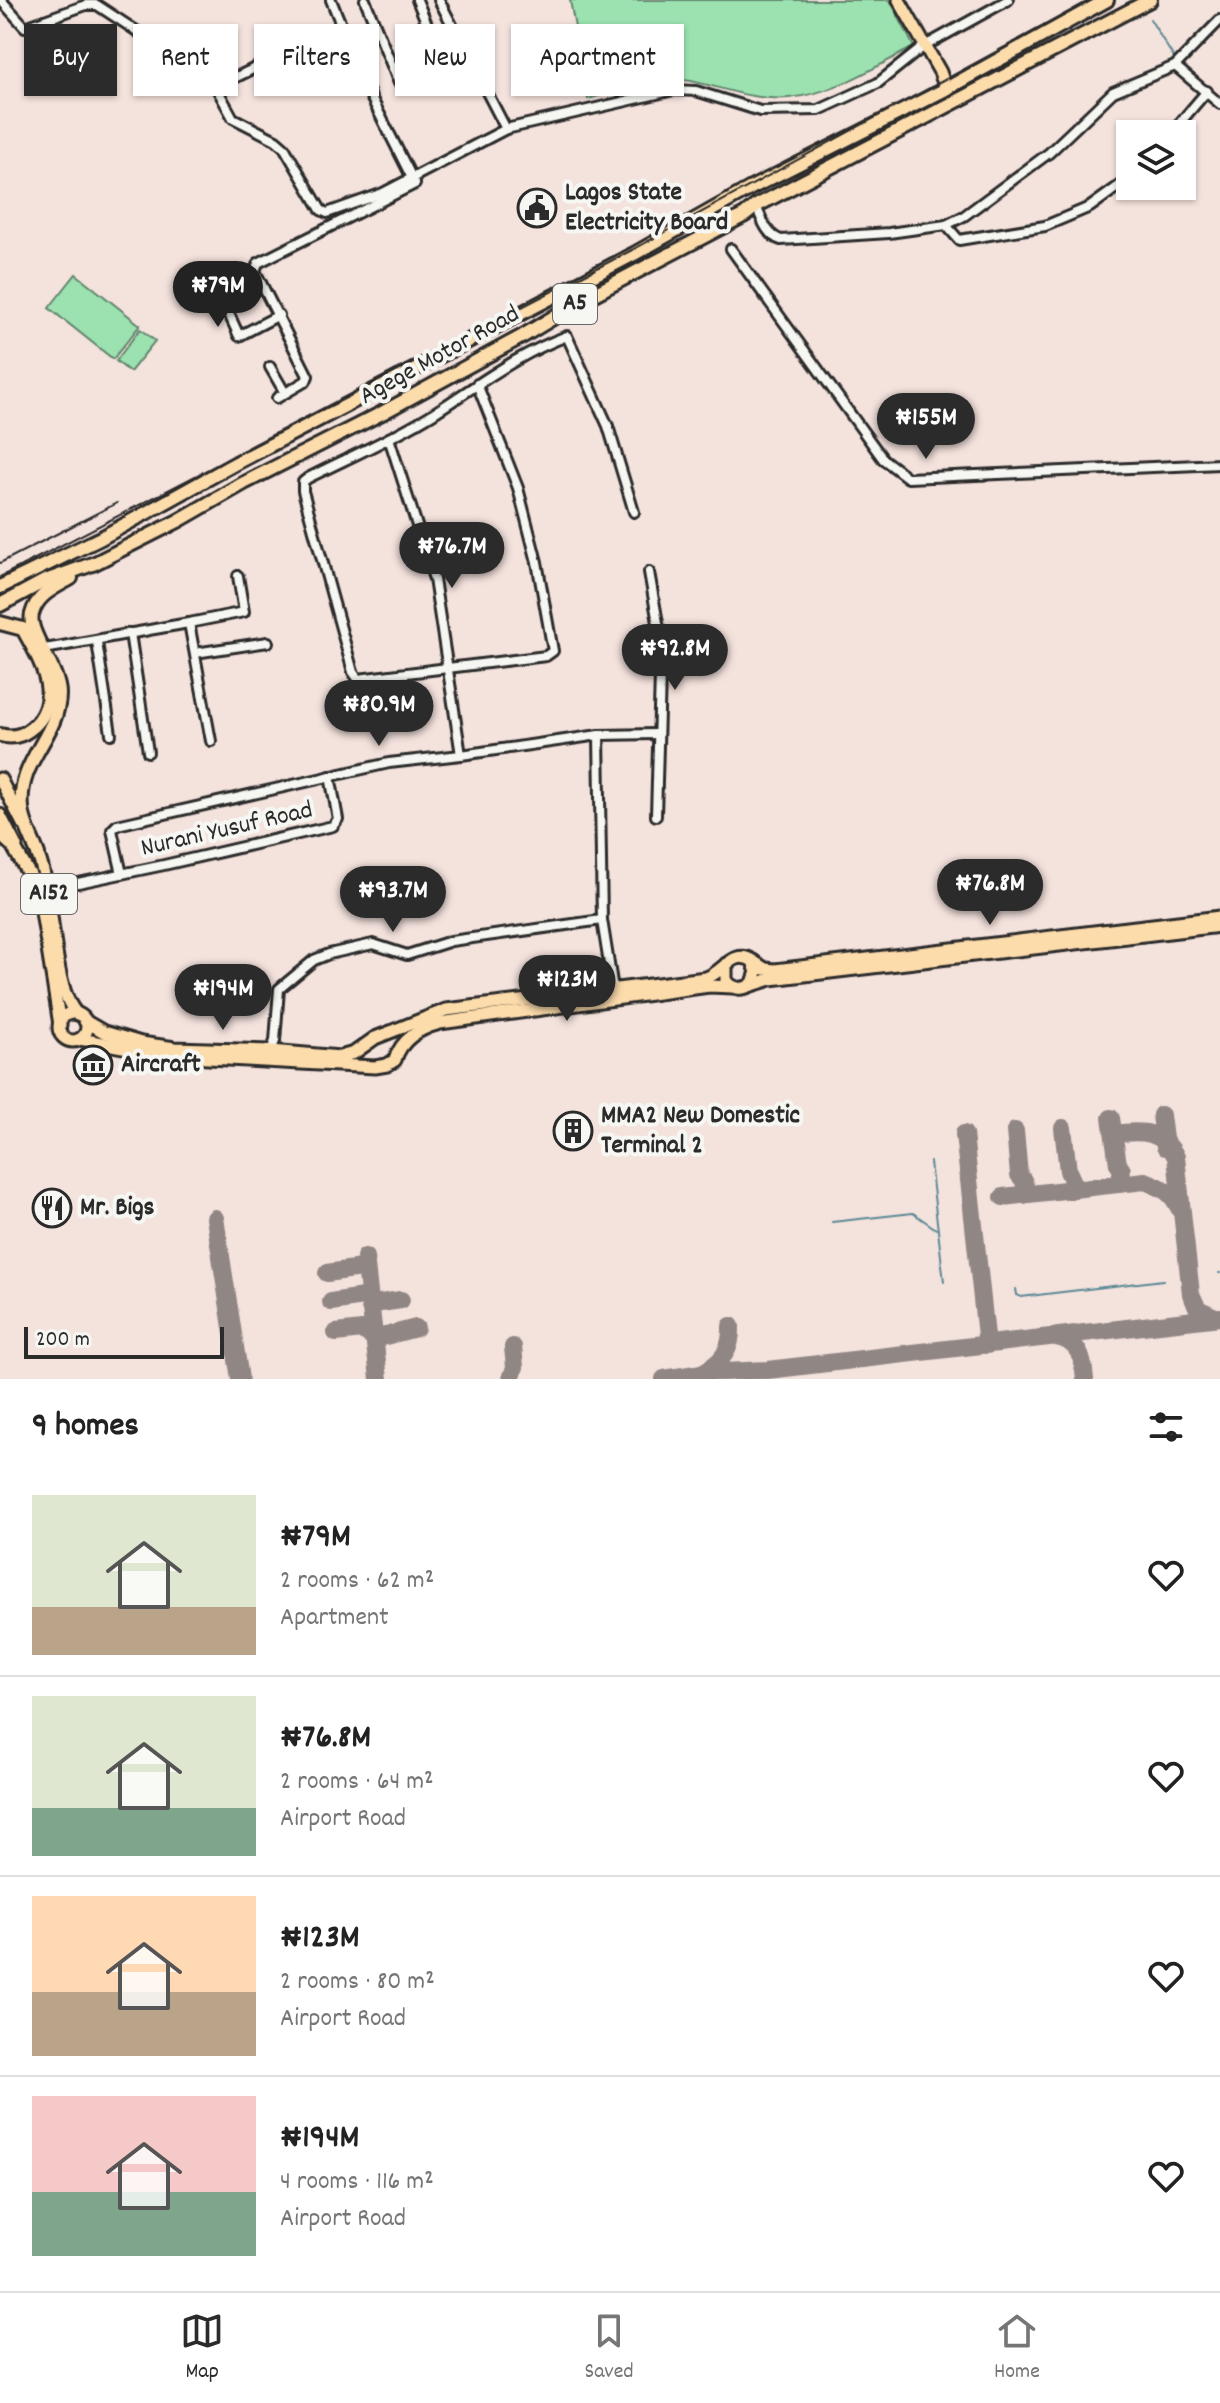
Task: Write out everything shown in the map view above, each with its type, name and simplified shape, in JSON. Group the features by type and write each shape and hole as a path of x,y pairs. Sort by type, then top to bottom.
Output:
{"highway":[{"name":"Agege Motor Road","path":"0,587 101,538 751,188 946,89 1107,0"},
{"name":"Agege Motor Road","path":"8,601 43,582 95,563 178,521 244,483 382,413 579,302 745,215 756,206 1150,0"},
{"path":"513,318 523,336"},
{"path":"0,735 22,735 38,724 47,707 49,688 27,626 41,596 95,563"},
{"path":"8,601 44,649 59,692 48,731 23,777 22,812 38,854"},
{"path":"0,623 27,626"},
{"path":"0,834 13,846 31,878"}],"main road":[{"path":"899,0 923,47 940,72 946,89"},
{"name":"A152","path":"0,779 38,854 51,903 64,995 81,1017"},
{"name":"A152","path":"0,815 31,878 42,912 60,1025"},
{"path":"1220,917 775,970 765,969 742,956 730,960 719,973 706,978 459,1008 425,1017 340,1057 175,1048 141,1043 104,1032 81,1017 66,1015 60,1031 66,1038 171,1056 375,1067 395,1060 414,1034 440,1023 709,986 749,987 771,979 1220,926"},
{"path":"749,987 757,972 753,961"},
{"path":"726,964 726,980 733,987"},
{"path":"80,1039 86,1032 81,1017"},
{"path":"388,1034 397,1041 398,1052"},
{"path":"364,1046 365,1060 375,1067"}],"street":[{"path":"1,0 25,27 86,5 97,5 133,29"},
{"path":"331,0 340,24"},
{"path":"365,0 399,83 405,85 444,65 417,0"},
{"path":"439,0 506,129"},
{"path":"221,96 233,118 284,147 321,210 327,213 383,193 506,129 674,90 696,91 760,111 819,110 878,83 923,47 1008,0"},
{"path":"756,206 768,232 781,240 889,233 946,225 964,216 1049,153 1113,92 1175,66 1220,20"},
{"path":"1175,66 1220,104"},
{"path":"1182,120 1207,91"},
{"path":"270,367 281,396 306,381 308,376 255,271 258,263 415,184 371,96"},
{"path":"946,225 959,240 1045,226 1090,207 1116,188"},
{"path":"731,249 883,459 908,478 1220,464"},
{"path":"261,284 224,303 239,336 279,315"},
{"path":"477,384 518,488 537,562 553,651 546,656 358,679 353,672 303,491 303,482 308,478 434,413 477,384 536,347 567,336 608,426 634,512"},
{"path":"389,438 434,579 461,755"},
{"path":"649,572 661,640 656,816"},
{"path":"44,649 97,642 244,612 238,576"},
{"path":"189,623 211,741"},
{"path":"130,633 148,752"},
{"path":"97,642 111,734"},
{"path":"195,653 268,642"},
{"path":"122,874 112,830 114,826 389,763 599,735 657,734"},
{"path":"599,735 602,920 613,989"},
{"name":"Nurani Yusuf Road","path":"78,883 333,826 338,819 330,776"},
{"path":"271,1051 275,1041 279,989 314,960 329,954 373,944 407,955 451,941 602,920"}],"green space":[{"path":"570,0 890,0 914,47 822,91 789,98 764,98 684,80 684,24 574,24"},
{"path":"76,274 140,325 113,359 49,308"},
{"path":"140,329 155,341 130,372 116,361"}],"waterway":[{"path":"1150,19 1174,58"},
{"path":"930,1162 944,1282"},
{"path":"832,1222 913,1213 936,1229"},
{"path":"1016,1289 1021,1297 1163,1280"}],"taxiway":[{"path":"1161,1115 1165,1147"},
{"path":"1111,1118 1118,1164 1122,1170 1119,1184"},
{"path":"1063,1128 1068,1171 1073,1182 1070,1190"},
{"path":"1015,1131 1019,1175 1025,1185 1023,1195"},
{"path":"964,1134 987,1345"},
{"path":"1114,1134 1150,1134 1165,1141 1176,1157 1191,1294 1198,1309 1215,1317"},
{"path":"1003,1197 1145,1181 1165,1191 1179,1208"},
{"path":"215,1218 240,1379"},
{"path":"365,1257 379,1379"},
{"path":"327,1273 361,1268 366,1272"},
{"path":"331,1302 363,1297 369,1301"},
{"path":"370,1308 374,1304 401,1300"},
{"path":"664,1379 702,1373 768,1370 1220,1317"},
{"path":"702,1373 728,1349 731,1326"},
{"path":"374,1339 416,1328"},
{"path":"336,1333 362,1330 373,1337"},
{"path":"1056,1337 1075,1347 1083,1364 1085,1379"},
{"path":"511,1379 515,1367 513,1347"}],"railway":[{"path":"0,577 634,249 1091,0"},
{"path":"0,563 117,503"}],"place":[{"name":"Lagos State Electricity Board","path":"537,208"},
{"name":"Aircraft","path":"93,1065"},
{"name":"MMA2 New Domestic Terminal 2","path":"573,1131"},
{"name":"Mr. Bigs","path":"52,1208"}]}
